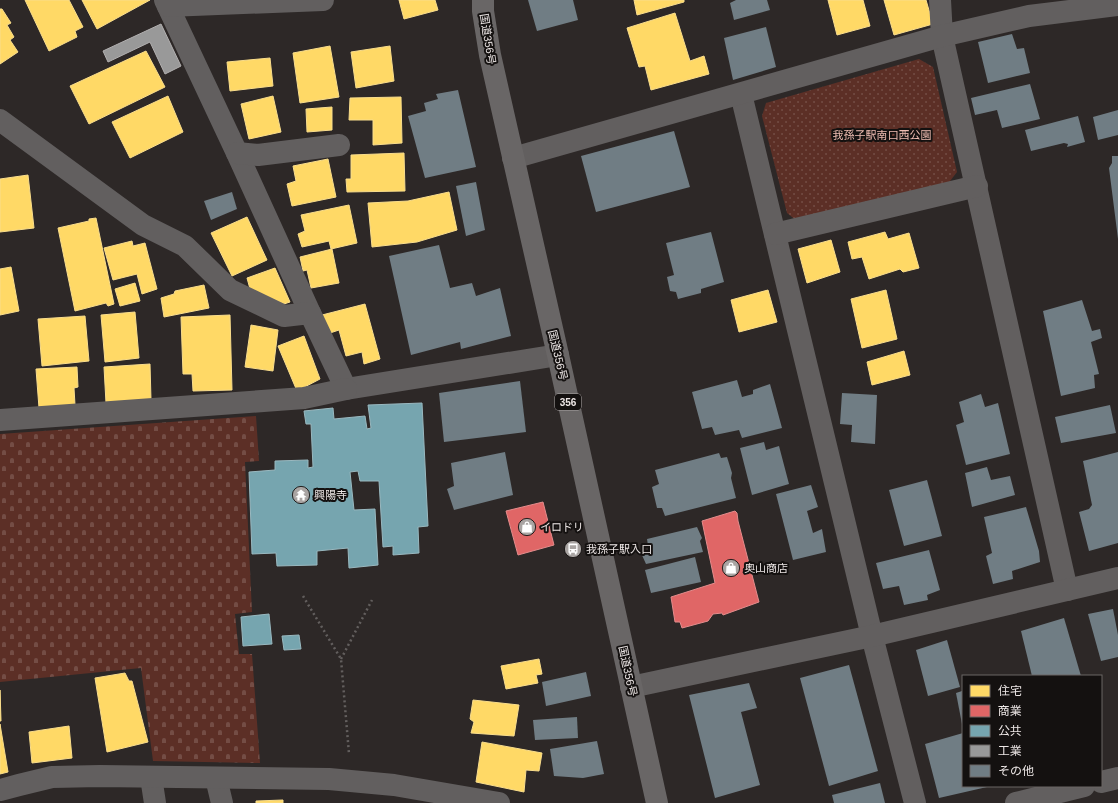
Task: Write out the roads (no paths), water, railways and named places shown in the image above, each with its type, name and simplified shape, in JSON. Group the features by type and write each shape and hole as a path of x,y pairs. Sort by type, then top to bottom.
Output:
{"highway":[{"name":"国道356号","path":"483,0 483,10 490,55 657,803"}],"street":[{"path":"323,0 167,3 346,389"},
{"path":"940,0 942,36 1067,590"},
{"path":"513,158 942,36 1029,16 1118,5"},
{"path":"741,94 872,636 915,803"},
{"path":"0,120 143,225 185,246 230,290 284,316 310,313"},
{"path":"237,153 258,155 339,145"},
{"path":"775,234 976,186"},
{"path":"0,420 304,398 346,389 558,355"},
{"path":"631,687 872,636 1118,578"},
{"path":"14,793 52,777 100,776 329,779 394,785 499,803"},
{"path":"151,777 155,803"},
{"path":"216,778 222,803"},
{"path":"1102,782 1118,778"},
{"path":"1016,803 1080,787"}],"place":[{"name":"興陽寺","path":"301,495"},
{"name":"イロドリ","path":"527,527"},
{"name":"我孫子駅入口","path":"573,549"},
{"name":"奥山商店","path":"731,568"}],"park label":[{"name":"我孫子駅南口西公園","path":"882,135"}]}
